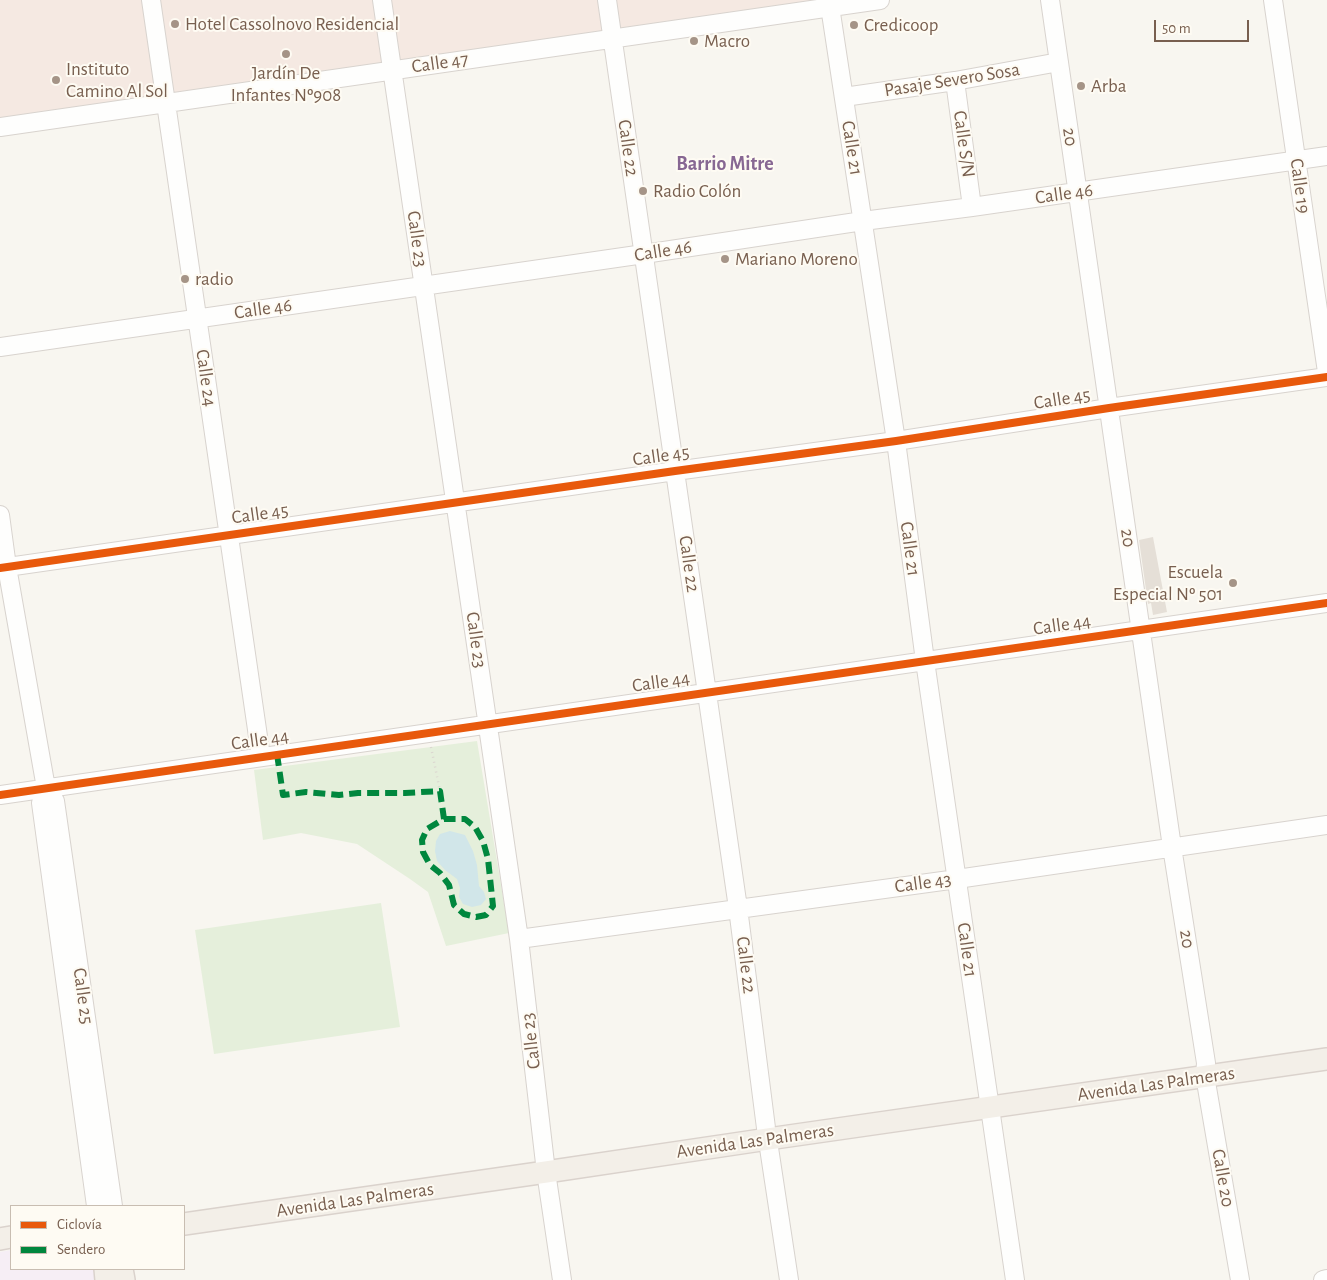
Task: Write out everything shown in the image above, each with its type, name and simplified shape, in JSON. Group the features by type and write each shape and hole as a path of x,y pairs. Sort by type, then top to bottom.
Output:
{"main road":[{"name":"Avenida Las Palmeras","path":"185,1224 546,1166 1206,1070 1327,1047"},
{"name":"Avenida Las Palmeras","path":"1206,1070 1327,1059"},
{"name":"Avenida Las Palmeras","path":"185,1211 546,1166"}],"street":[{"name":"Calle 24","path":"150,0 261,757"},
{"name":"Calle 23","path":"382,0 520,939 546,1166 562,1280"},
{"name":"Calle 22","path":"607,0 738,908 767,1133 789,1280"},
{"name":"Calle 47","path":"0,127 613,38 829,4 880,0"},
{"name":"20","path":"1050,0 1206,1070"},
{"name":"Calle 19","path":"1273,0 1327,372"},
{"name":"Calle 21","path":"829,4 896,441 925,661 1015,1280"},
{"name":"Pasaje Severo Sosa","path":"844,97 955,81 1059,62"},
{"name":"Calle S/N","path":"955,81 972,207"},
{"name":"Calle 46","path":"0,347 863,221 1327,156"},
{"name":"Calle 45","path":"4,568 456,502 896,441 1327,376"},
{"name":"Calle 25","path":"0,515 4,568 46,788 54,801 113,1205"},
{"name":"Calle 44","path":"0,795 1327,603"},
{"name":"Calle 25","path":"46,788 41,803 96,1205"},
{"name":"Calle 43","path":"520,939 957,879 1327,825"},
{"name":"Calle 20","path":"1206,1070 1240,1280"},
{"path":"1323,1280 1327,1279"}],"path":[{"path":"431,747 440,791"}],"shaded area":[{"path":"0,0 861,0 0,127"},
{"path":"450,831 465,835 473,851 477,865 479,886 484,892 486,899 481,905 472,907 463,904 459,897 460,888 457,879 437,861 436,841 440,834"},
{"path":"10,1250 10,1270 105,1270 107,1280 0,1280 0,1252"}],"green space":[{"path":"477,741 509,933 446,946 428,892 357,844 301,833 263,840 254,770"},
{"path":"381,903 400,1027 214,1054 195,930"}],"building":[{"path":"1153,537 1167,612 1153,615 1151,603 1148,604 1139,540"}],"marked path":[{"path":"277,754 283,795 306,792 339,795 440,791 444,819 427,829 422,840 423,852 430,865 440,873 449,885 454,905 464,914 476,917 486,915 493,906 488,859 483,841 475,827 465,819 444,819"}],"cycle path":[{"path":"0,568 896,441 1327,377"},
{"path":"0,795 1327,603"}],"place":[{"name":"Hotel Cassolnovo Residencial","path":"175,24"},
{"name":"Credicoop","path":"854,25"},
{"name":"Macro","path":"694,41"},
{"name":"Jardín De Infantes Nº908","path":"286,54"},
{"name":"Instituto Camino Al Sol","path":"56,80"},
{"name":"Arba","path":"1081,86"},
{"name":"Radio Colón","path":"643,191"},
{"name":"Mariano Moreno","path":"725,259"},
{"name":"radio","path":"185,279"},
{"name":"Escuela Especial Nº 501","path":"1233,583"}],"district":[{"name":"Barrio Mitre","path":"725,164"}]}
